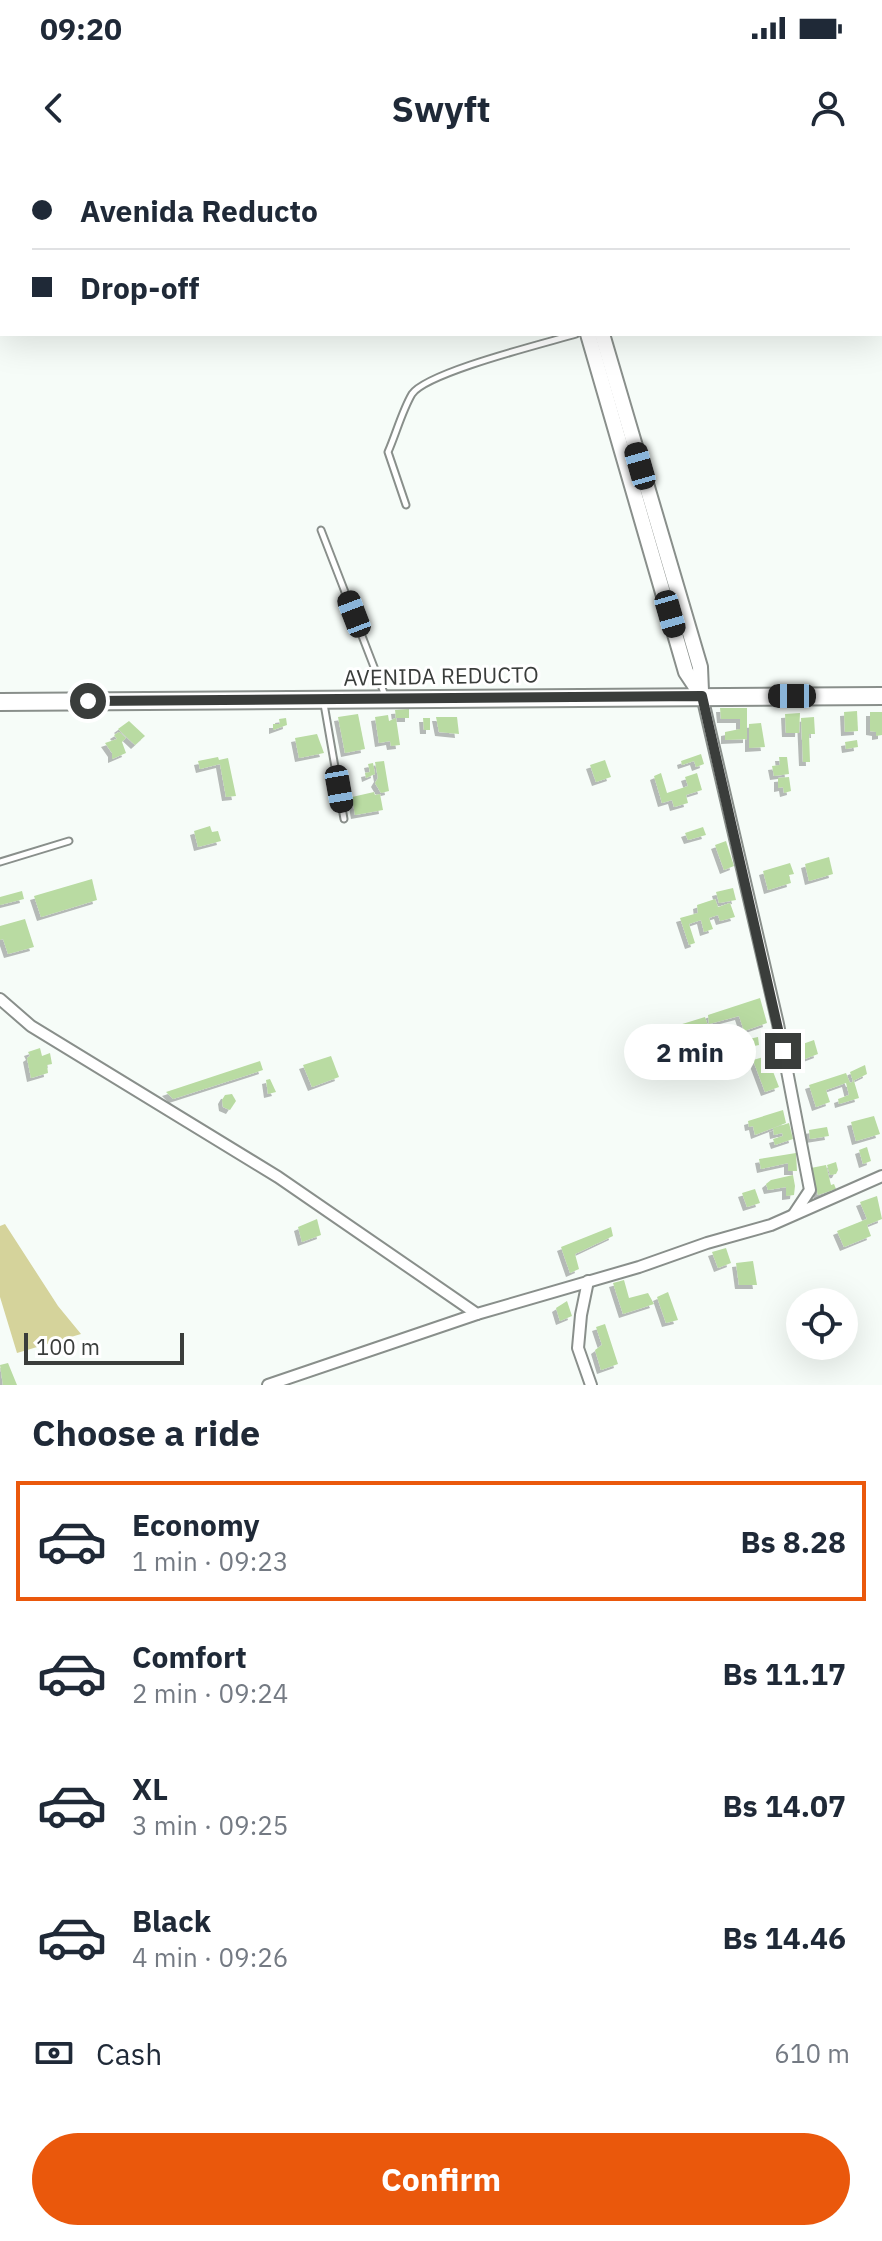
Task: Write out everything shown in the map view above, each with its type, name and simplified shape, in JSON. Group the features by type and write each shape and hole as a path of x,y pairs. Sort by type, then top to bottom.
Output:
{"main road":[{"name":"AVENIDA REDUCTO","path":"0,702 882,696"}],"street":[{"path":"589,336 634,468"},
{"path":"602,336 686,672 702,696 778,1024 810,1190 793,1216"},
{"path":"0,999 31,1026 278,1177 477,1314"},
{"path":"268,1385 477,1314 639,1267 793,1216 882,1176"},
{"path":"588,1281 578,1348 591,1385"}],"lane":[{"path":"406,505 388,452 413,392 470,366 569,336"},
{"path":"321,530 386,699"},
{"path":"323,699 344,819"},
{"path":"0,862 69,841"}],"shaded area":[{"path":"5,1224 58,1306 81,1334 17,1353 0,1297 0,1226"}],"building":[{"path":"720,708 747,708 747,739 725,740 725,732 740,729 740,719 721,719"},
{"path":"409,709 409,718 396,718 395,710"},
{"path":"857,711 858,731 845,732 844,712"},
{"path":"870,712 882,712 882,735 876,736 876,732 870,731"},
{"path":"800,713 799,733 786,733 785,714"},
{"path":"358,714 365,749 345,753 338,717"},
{"path":"388,715 389,721 396,718 400,745 391,746 390,741 379,743 375,717"},
{"path":"436,717 457,717 459,734 439,732"},
{"path":"814,717 815,734 809,734 810,762 803,762 801,718"},
{"path":"286,718 287,725 273,730 273,724 280,724 279,719"},
{"path":"423,718 430,718 430,730 424,730"},
{"path":"129,721 145,736 135,745 118,729"},
{"path":"761,723 765,747 749,748 749,724"},
{"path":"119,732 126,738 122,742 126,753 112,759 112,753 105,743 117,739 114,735"},
{"path":"317,734 324,753 299,758 295,738"},
{"path":"857,740 858,747 846,749 845,742"},
{"path":"701,754 704,764 696,767 694,761 682,765 681,761"},
{"path":"218,757 219,760 228,758 236,796 226,797 220,764 200,769 198,761"},
{"path":"779,757 787,757 789,774 774,776 772,766 780,765"},
{"path":"605,760 611,777 596,782 590,765"},
{"path":"384,761 389,791 381,793 375,783 378,778 375,762"},
{"path":"373,763 375,774 366,778 365,773 370,772 368,764"},
{"path":"661,773 667,793 688,786 685,777 697,773 702,790 686,795 688,803 674,807 672,800 662,803 654,776"},
{"path":"789,777 791,791 784,793 783,787 778,788 778,778"},
{"path":"374,792 375,795 380,794 383,810 355,815 352,797"},
{"path":"210,826 212,832 218,831 221,841 198,847 194,831"},
{"path":"703,827 706,835 688,840 685,833"},
{"path":"726,841 734,866 724,870 715,845"},
{"path":"829,857 833,874 809,881 805,864"},
{"path":"790,863 794,874 789,875 791,883 768,890 763,871"},
{"path":"92,879 97,900 41,917 34,896"},
{"path":"733,888 736,900 719,903 716,892"},
{"path":"22,891 24,899 0,905 0,897"},
{"path":"715,899 718,907 730,903 735,917 720,921 718,915 709,918 713,929 704,932 701,920 689,924 695,943 689,945 680,918 698,913 697,905"},
{"path":"25,919 34,947 8,954 3,939 0,940 0,926"},
{"path":"760,998 767,1023 744,1031 739,1016 709,1024 708,1015"},
{"path":"705,1017 710,1032 682,1035 679,1025"},
{"path":"711,1037 713,1043 720,1041 722,1047 710,1051 706,1039"},
{"path":"758,1037 759,1045 745,1048 744,1040"},
{"path":"814,1040 818,1054 802,1060 797,1046"},
{"path":"776,1044 779,1052 767,1056 765,1048"},
{"path":"40,1048 42,1056 50,1053 52,1064 47,1065 48,1073 31,1078 28,1052"},
{"path":"331,1056 339,1077 312,1087 303,1065"},
{"path":"767,1056 779,1087 765,1092 753,1060"},
{"path":"260,1061 263,1070 173,1099 166,1092"},
{"path":"865,1065 867,1074 853,1081 850,1072"},
{"path":"846,1073 850,1083 854,1081 859,1098 839,1104 838,1099 849,1095 846,1083 826,1090 830,1102 816,1107 809,1085"},
{"path":"270,1079 276,1092 268,1094 266,1080"},
{"path":"232,1094 236,1101 230,1110 223,1107 222,1100 225,1095"},
{"path":"783,1110 786,1123 755,1135 753,1126 749,1127 748,1121"},
{"path":"874,1116 880,1134 856,1141 851,1122"},
{"path":"789,1123 793,1139 775,1145 773,1139 783,1136 782,1133 774,1135 773,1128"},
{"path":"827,1127 829,1136 810,1139 809,1130"},
{"path":"867,1147 871,1161 863,1164 859,1150"},
{"path":"796,1153 797,1171 788,1171 788,1163 761,1169 759,1159"},
{"path":"836,1162 838,1170 830,1175 827,1165"},
{"path":"826,1165 831,1185 834,1184 836,1189 818,1195 811,1168"},
{"path":"793,1175 794,1195 786,1196 786,1187 768,1190 766,1184 771,1180"},
{"path":"755,1189 760,1203 747,1207 742,1193"},
{"path":"877,1196 882,1219 867,1225 871,1236 844,1247 837,1231 867,1219 860,1202"},
{"path":"317,1219 321,1235 302,1242 298,1227"},
{"path":"611,1227 613,1236 575,1254 579,1269 570,1273 561,1247"},
{"path":"726,1248 731,1263 718,1268 712,1252"},
{"path":"753,1261 757,1285 739,1285 736,1263"},
{"path":"624,1280 629,1298 648,1293 654,1304 623,1314 613,1283"},
{"path":"668,1292 678,1320 666,1323 657,1297"},
{"path":"567,1301 572,1316 560,1321 556,1308"},
{"path":"605,1324 618,1364 601,1370 595,1350 602,1345 596,1327"},
{"path":"8,1363 17,1385 3,1385 0,1365"}],"route":[{"path":"88,701 702,696 783,1051"}]}
